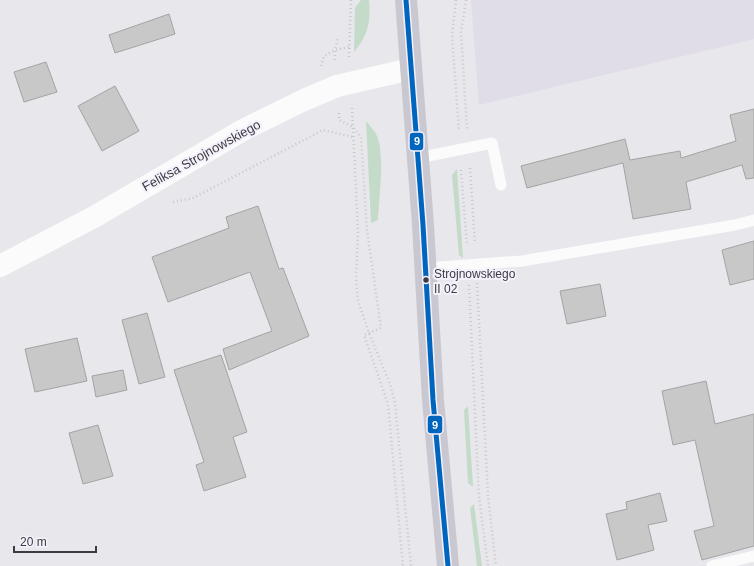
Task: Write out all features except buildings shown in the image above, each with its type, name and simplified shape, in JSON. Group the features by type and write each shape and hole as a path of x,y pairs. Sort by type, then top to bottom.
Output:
{"main road":[{"path":"406,0 426,268 433,400 448,566"}],"street":[{"name":"Feliksa Strojnowskiego","path":"0,266 94,217 243,130 322,91 350,82 411,69"}],"lane":[{"path":"418,158 492,143 501,185"},
{"path":"426,268 522,261 735,225 754,220"},
{"path":"712,566 754,556"}],"path":[{"path":"351,0 349,47 358,232 356,279 358,301 369,333 390,384 394,403 411,566"},
{"path":"336,62 335,50 338,38"},
{"path":"339,120 353,127 361,137 367,230 381,328 364,335 388,404 403,566"},
{"path":"171,202 193,198 323,130 353,137"}],"shaded area":[{"path":"471,0 754,0 754,39 479,105"}],"green space":[{"path":"361,0 369,0 369,22 363,40 354,52 355,8"},
{"path":"366,121 377,136 381,154 378,220 371,223"},
{"path":"457,169 463,258 459,255 452,175"},
{"path":"468,406 473,487 468,483 464,410"},
{"path":"474,504 482,566 477,566 470,508"}],"transit line":[{"name":"9","path":"406,0 423,225 433,400 448,566"}],"place":[{"name":"Strojnowskiego II 02","path":"426,280"}]}
